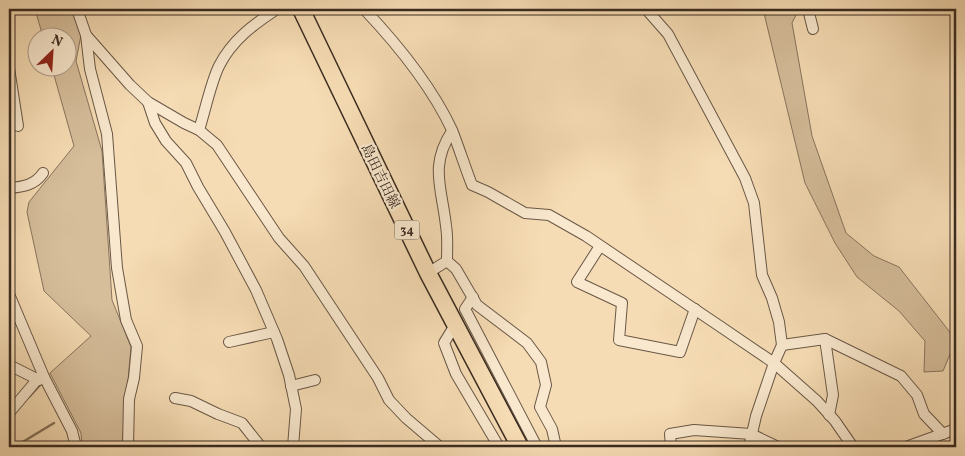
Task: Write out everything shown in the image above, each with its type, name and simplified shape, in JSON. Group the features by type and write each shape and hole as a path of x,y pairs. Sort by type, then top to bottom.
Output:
{"main road":[{"name":"島田吉田線","path":"301,9 428,273 520,447"}],"street":[{"path":"76,9 86,35 90,69 107,134 117,268 126,320 137,346 134,378 129,398 128,447"},
{"path":"199,130 219,66 234,44 252,25 278,9"},
{"path":"364,9 386,32 421,76 452,132 472,185 525,213 549,216 586,236 774,363 817,401 852,447"},
{"path":"646,9 668,34 745,178 754,203 762,275 772,298 779,322 782,346 774,363 756,416 749,447"},
{"path":"808,9 813,29"},
{"path":"86,35 130,85 148,102 199,130 217,145 279,238 304,266 378,378 389,400 406,418 440,447"},
{"path":"9,68 18,126"},
{"path":"148,102 155,123 166,141 186,163 225,232 256,290 274,332 289,375 296,409 293,447"},
{"path":"452,132 443,146 439,161 438,179 446,227 447,261 456,269 477,305 527,343 541,362 546,385 540,407 552,429 556,447"},
{"path":"9,188 24,187 38,180 43,173"},
{"path":"600,246 577,282 622,303 619,340 680,352 695,309"},
{"path":"428,273 447,261"},
{"path":"9,294 41,378 72,431 76,447"},
{"path":"473,297 465,309 538,447"},
{"path":"455,325 444,343 456,374 500,447"},
{"path":"229,342 274,332"},
{"path":"782,346 825,340 901,376 917,395 924,414 943,434"},
{"path":"825,340 833,395 829,415"},
{"path":"9,365 41,378"},
{"path":"9,413 41,378"},
{"path":"291,386 315,380"},
{"path":"175,398 191,401 242,423 261,447"},
{"path":"906,447 956,429"},
{"path":"671,447 670,434 694,430 751,434 778,447"}],"shaded area":[{"path":"35,9 71,9 81,35 78,51 78,28 40,28"},
{"path":"763,9 797,9 798,11 792,23 812,136 846,233 874,256 899,267 956,340 943,371 924,372 925,341 899,311 857,277 835,243 805,183"},
{"path":"78,68 102,151 112,300 131,347 122,447 82,447 81,433 50,373 91,336 44,291 27,212 29,202 74,146 55,78 78,78"}],"waterway":[{"path":"29,397 41,384"},
{"path":"16,446 54,423"},
{"path":"9,438 16,446"}]}
